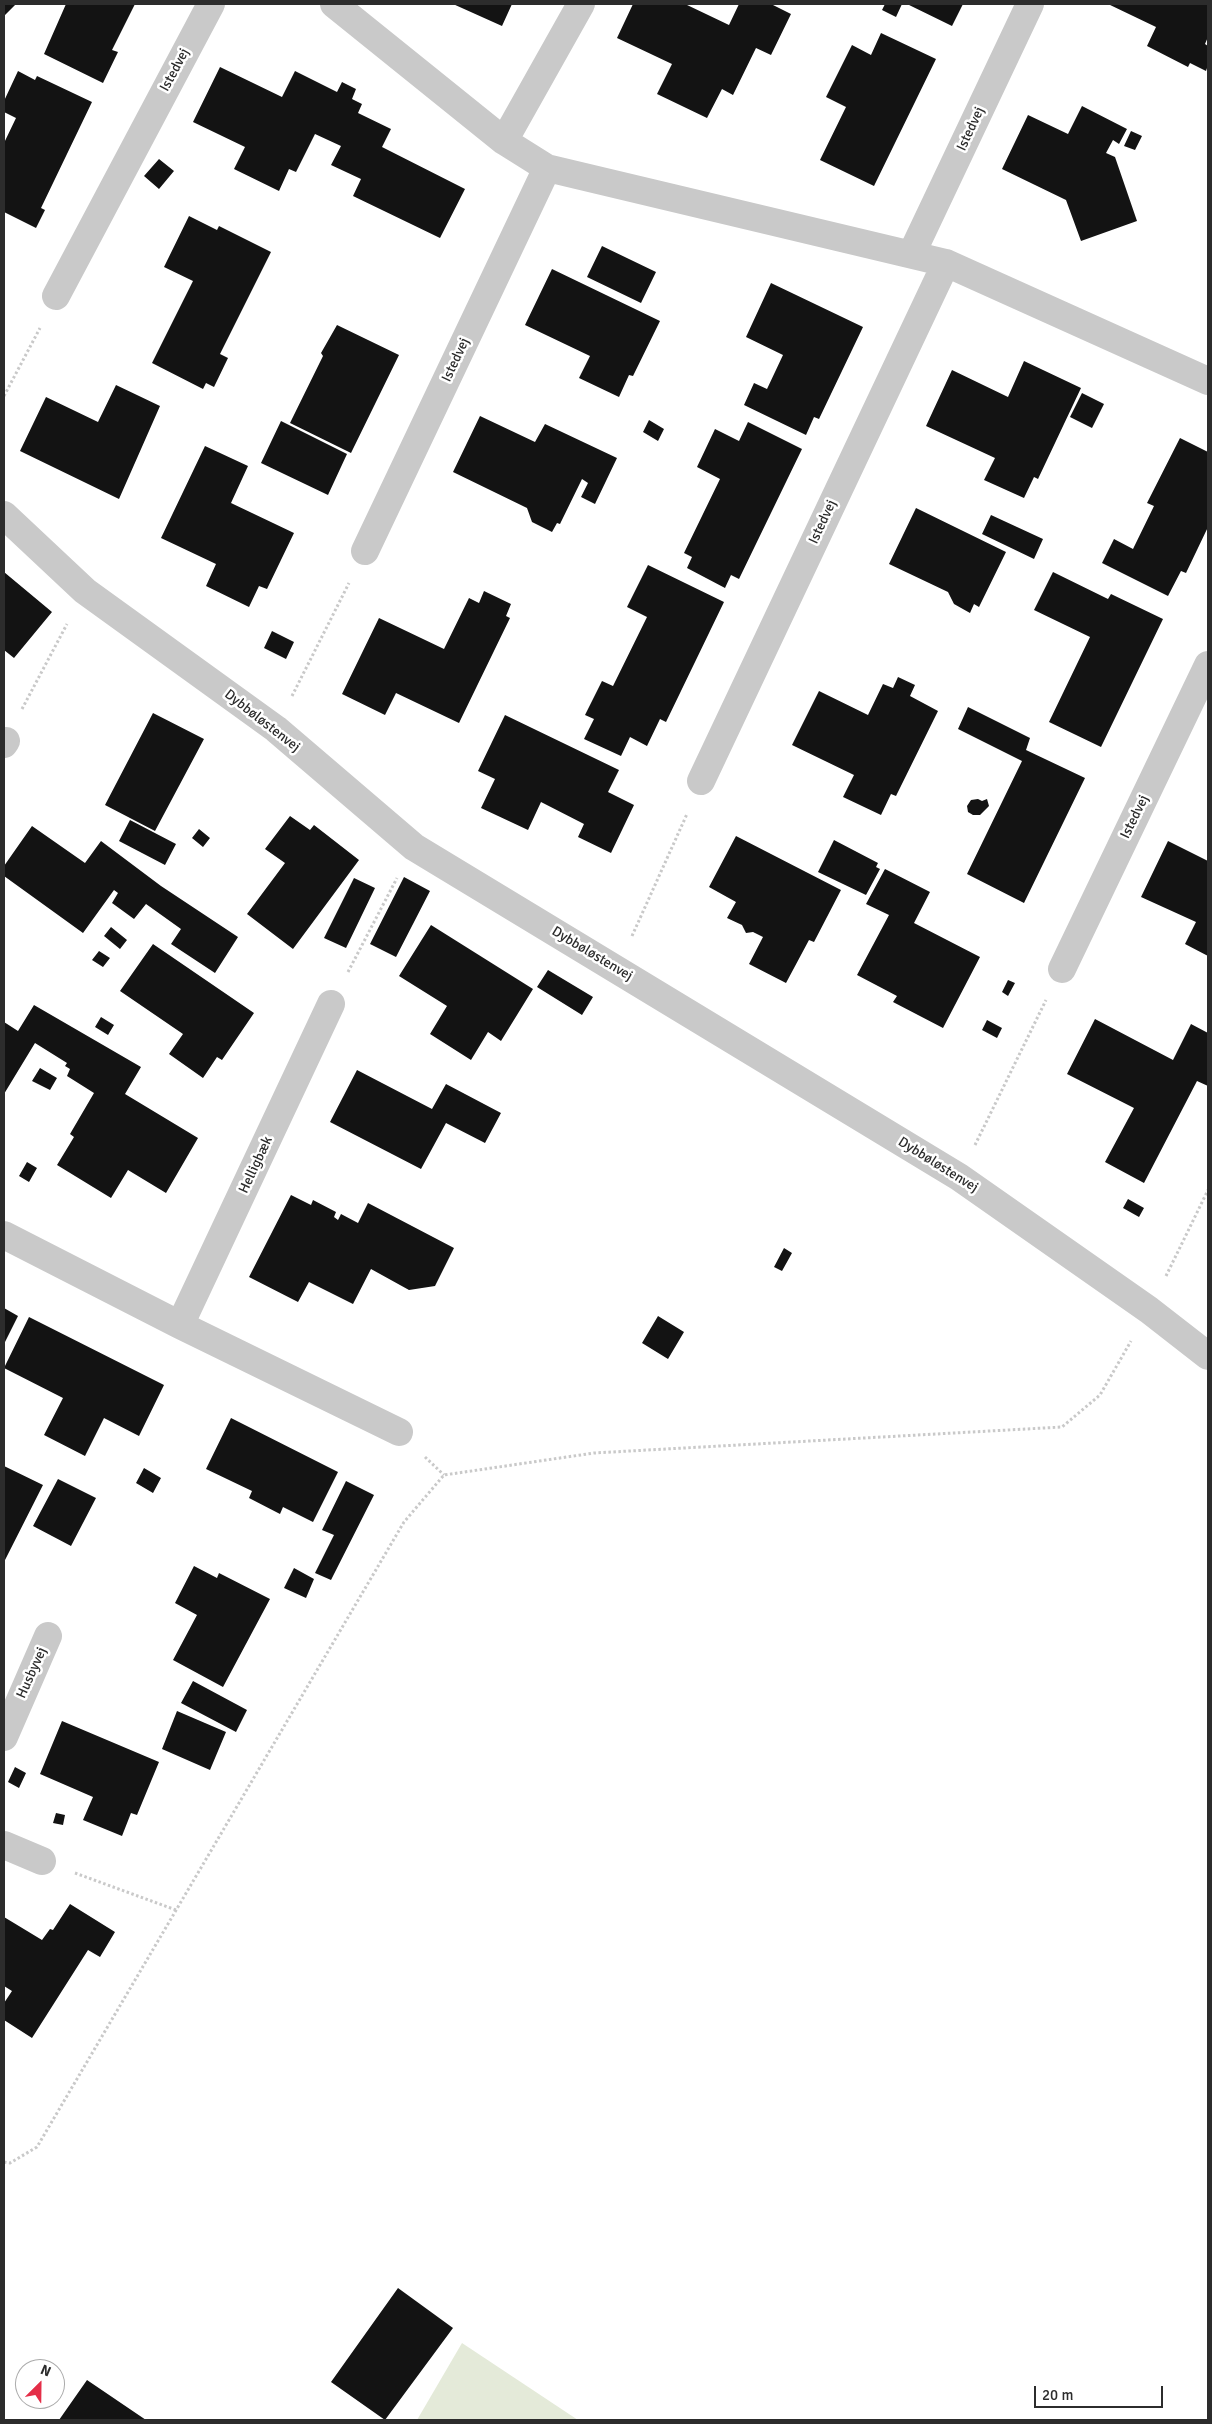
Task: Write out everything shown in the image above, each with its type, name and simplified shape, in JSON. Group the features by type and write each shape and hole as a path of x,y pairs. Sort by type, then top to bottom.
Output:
{"street":[{"name":"Istedvej","path":"56,296 211,4"},
{"path":"334,4 504,141 547,168 946,263 1208,381"},
{"path":"504,141 581,4"},
{"name":"Istedvej","path":"912,254 1030,4"},
{"name":"Istedvej","path":"365,551 547,168"},
{"name":"Istedvej","path":"701,781 946,263"},
{"name":"Dybbøløstenvej","path":"4,515 85,591 276,729 414,847 959,1177 1149,1310 1208,1356"},
{"name":"Istedvej","path":"1062,968 1208,665"},
{"name":"Helligbæk","path":"180,1325 331,1004"},
{"path":"4,1235 180,1325 400,1432"},
{"name":"Husbyvej","path":"4,1737 48,1636"},
{"path":"4,1845 42,1861"}],"path":[{"path":"4,396 56,296"},
{"path":"276,729 365,551"},
{"path":"5,743 85,591"},
{"path":"617,969 701,781"},
{"path":"331,1004 414,847"},
{"path":"959,1177 1062,968"},
{"path":"4,2162 10,2163 37,2147 404,1522 444,1475 594,1453 1062,1427 1100,1395 1149,1310 1208,1190"},
{"path":"42,1861 176,1910"}],"green space":[{"path":"462,2343 578,2420 417,2420"}],"building":[{"path":"4,4 16,4 5,15"},
{"path":"66,4 135,4 112,50 118,52 103,83 44,54"},
{"path":"453,4 512,4 502,26"},
{"path":"633,4 685,4 729,25 739,4 771,4 791,14 771,55 756,48 733,95 722,89 707,118 657,94 672,64 617,38"},
{"path":"885,4 902,4 896,17 882,10"},
{"path":"907,4 963,4 952,26"},
{"path":"1108,4 1208,4 1208,37 1205,44 1208,46 1208,65 1206,71 1190,63 1188,67 1147,46 1156,27"},
{"path":"881,33 936,59 874,186 820,160 846,107 826,97 852,45 871,55"},
{"path":"220,67 282,97 295,71 337,92 342,82 356,89 352,99 362,104 358,113 391,129 382,147 465,189 440,238 353,196 361,179 331,165 341,146 315,134 296,172 289,169 279,191 234,169 245,147 193,122"},
{"path":"18,71 35,80 37,76 92,102 41,208 45,210 36,228 4,212 4,143 16,118 4,112 4,101"},
{"path":"1082,106 1127,129 1119,144 1113,140 1106,153 1115,157 1137,221 1081,241 1066,200 1002,169 1028,115 1068,134"},
{"path":"1131,131 1142,136 1135,150 1124,146"},
{"path":"159,159 174,171 159,189 144,176"},
{"path":"189,216 217,230 219,226 271,252 220,354 228,358 214,387 206,383 203,389 152,363 193,281 164,267"},
{"path":"602,246 656,272 641,303 587,277"},
{"path":"552,269 660,321 633,376 629,375 619,397 579,378 590,356 525,325"},
{"path":"771,283 863,327 819,419 814,417 806,435 744,405 754,383 767,389 783,355 746,337"},
{"path":"337,325 399,355 351,453 290,423 323,356 321,353"},
{"path":"1024,361 1081,388 1038,479 1034,477 1024,498 984,480 995,458 926,426 952,370 1008,397"},
{"path":"116,385 160,406 119,499 20,451 46,397 98,422"},
{"path":"1082,393 1104,404 1092,428 1070,417"},
{"path":"480,416 535,442 545,424 617,458 595,504 581,497 588,483 582,479 560,524 557,523 552,532 532,522 527,508 453,472"},
{"path":"649,420 664,429 658,441 643,432"},
{"path":"281,421 347,454 328,495 261,463"},
{"path":"748,422 802,449 739,579 731,575 725,588 687,568 692,557 684,553 720,479 697,467 715,429 739,441"},
{"path":"1180,438 1208,452 1208,527 1186,573 1181,571 1168,596 1102,563 1114,539 1133,549 1154,506 1147,503"},
{"path":"205,446 248,466 231,503 294,533 267,589 259,586 249,607 206,586 216,564 161,538"},
{"path":"916,508 1006,552 979,607 974,604 970,613 954,604 948,592 889,564"},
{"path":"991,515 1043,539 1034,559 982,534"},
{"path":"648,565 724,602 666,722 660,719 647,746 630,737 621,756 584,739 594,719 585,715 602,681 613,686 647,617 627,607"},
{"path":"4,572 52,612 14,658 4,650"},
{"path":"1053,572 1108,599 1111,594 1163,619 1101,747 1049,722 1090,637 1034,610"},
{"path":"484,591 511,604 506,616 510,618 459,723 396,693 385,715 342,694 379,618 444,649 469,598 479,603"},
{"path":"272,631 294,642 286,659 264,648"},
{"path":"898,677 915,685 910,696 938,711 896,796 891,794 881,815 843,797 854,775 792,745 819,691 868,715 883,684 893,688"},
{"path":"968,707 1030,738 1026,750 1085,778 1024,903 967,874 1022,761 958,729"},
{"path":"153,713 204,739 155,831 105,805"},
{"path":"505,715 619,770 608,792 634,805 611,853 578,837 584,824 541,802 528,830 481,808 495,779 478,771"},
{"path":"978,799 982,801 987,799 989,806 980,815 973,815 968,812 967,806 971,800"},
{"path":"290,816 310,830 314,825 359,860 293,949 247,914 285,863 265,849"},
{"path":"130,820 176,844 165,865 119,841"},
{"path":"32,826 85,863 101,841 161,886 238,937 215,973 171,944 181,929 146,904 134,919 112,903 118,893 114,890 83,933 4,876 4,866"},
{"path":"199,829 210,838 203,847 192,838"},
{"path":"736,836 841,890 814,942 809,940 786,983 749,964 763,937 753,932 746,933 742,925 727,918 736,902 709,887"},
{"path":"834,840 878,863 876,867 880,869 866,895 818,872"},
{"path":"1168,841 1208,861 1208,956 1185,944 1196,922 1141,897"},
{"path":"885,869 930,892 914,923 980,957 943,1028 893,1002 897,996 857,975 889,915 866,904"},
{"path":"404,877 430,891 396,957 370,944"},
{"path":"354,878 375,888 346,948 324,938"},
{"path":"431,925 533,989 501,1041 488,1032 471,1060 430,1034 447,1006 399,976"},
{"path":"111,927 127,940 120,949 104,936"},
{"path":"153,944 254,1013 222,1060 217,1057 203,1078 169,1054 183,1034 120,991"},
{"path":"99,951 110,958 103,967 92,960"},
{"path":"548,970 593,997 582,1015 537,987"},
{"path":"1008,980 1015,983 1008,996 1002,992"},
{"path":"34,1005 141,1067 125,1094 198,1138 166,1193 128,1170 111,1198 57,1165 74,1137 70,1134 94,1093 67,1076 70,1069 65,1066 67,1063 35,1043 4,1094 4,1022 18,1031"},
{"path":"101,1017 114,1025 108,1035 95,1027"},
{"path":"1095,1019 1173,1060 1191,1024 1208,1033 1208,1086 1197,1081 1144,1183 1105,1162 1134,1108 1067,1074"},
{"path":"987,1020 1002,1028 997,1038 982,1030"},
{"path":"40,1068 57,1078 50,1090 32,1081"},
{"path":"357,1070 432,1109 446,1084 501,1113 485,1143 446,1123 421,1169 330,1122"},
{"path":"27,1162 37,1168 29,1182 19,1176"},
{"path":"291,1195 311,1205 313,1200 336,1212 334,1217 338,1220 341,1214 358,1223 368,1203 454,1248 435,1286 409,1290 371,1269 353,1304 309,1282 298,1302 249,1277"},
{"path":"1128,1199 1144,1208 1139,1217 1123,1208"},
{"path":"784,1248 792,1253 782,1271 774,1267"},
{"path":"4,1308 18,1316 4,1344"},
{"path":"658,1316 684,1332 668,1359 642,1343"},
{"path":"29,1317 164,1385 139,1436 104,1418 85,1456 44,1435 63,1398 4,1368"},
{"path":"231,1418 338,1472 313,1522 283,1507 280,1514 249,1498 252,1491 206,1469"},
{"path":"4,1466 43,1485 4,1562"},
{"path":"144,1468 161,1478 153,1493 136,1483"},
{"path":"58,1479 96,1498 71,1546 33,1526"},
{"path":"346,1481 374,1495 331,1580 315,1573 334,1535 322,1530"},
{"path":"194,1566 217,1578 219,1573 270,1599 223,1687 173,1660 197,1615 175,1603"},
{"path":"294,1568 314,1579 306,1598 284,1588"},
{"path":"193,1681 247,1710 236,1732 181,1703"},
{"path":"177,1711 226,1732 210,1770 162,1749"},
{"path":"62,1721 159,1762 137,1815 131,1813 122,1836 83,1820 93,1797 40,1774"},
{"path":"15,1767 26,1773 19,1788 8,1782"},
{"path":"56,1813 65,1815 63,1825 53,1823"},
{"path":"70,1904 115,1932 100,1957 88,1950 32,2038 4,2020 4,2003 12,1991 4,1986 4,1917 42,1940 50,1929 53,1930"},
{"path":"398,2288 453,2328 385,2420 331,2382"},
{"path":"87,2380 146,2420 59,2420"}]}
